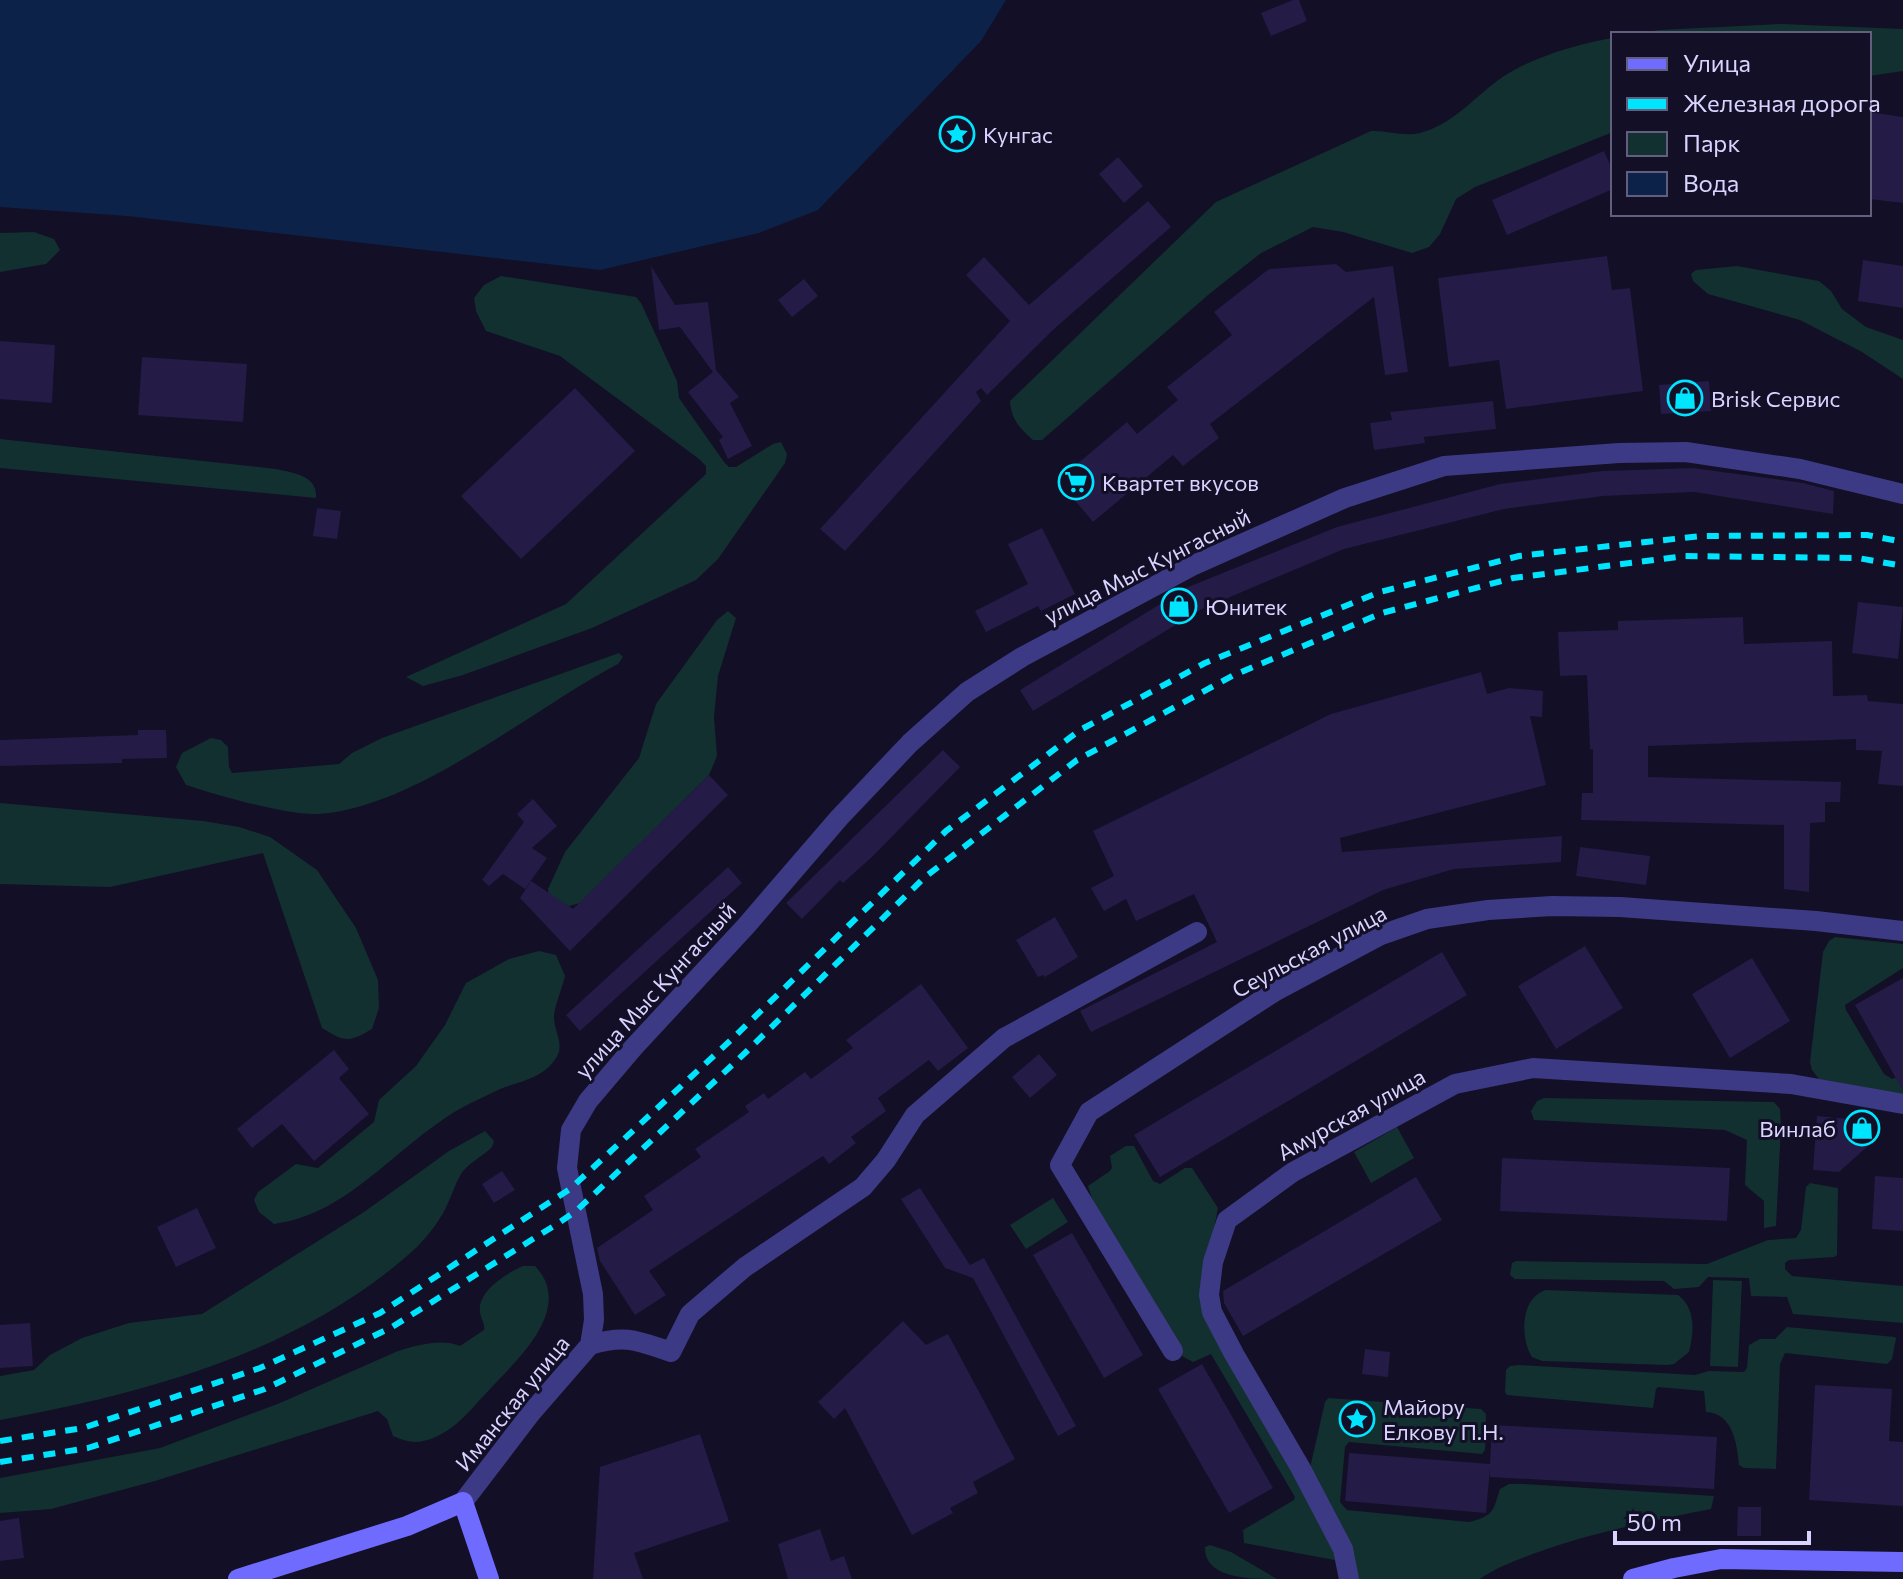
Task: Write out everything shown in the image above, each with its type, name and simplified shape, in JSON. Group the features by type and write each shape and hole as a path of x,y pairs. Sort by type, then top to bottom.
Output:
{"main road":[{"name":"Иманская улица","path":"238,1579 407,1526 463,1502"},
{"path":"463,1502 489,1579"},
{"path":"1633,1579 1721,1559 1903,1562"},
{"path":"1838,1563 1903,1575"}],"street":[{"name":"улица Мыс Кунгасный","path":"588,1101 614,1068 746,926 839,818 910,743 967,692 1035,650 1194,565 1345,498 1444,466 1460,464 1619,453 1686,452 1800,469 1903,494"},
{"name":"Сеульская улица","path":"1173,1351 1060,1165 1089,1112 1274,992 1381,935 1427,919 1488,910 1552,906 1620,907 1816,921 1903,931"},
{"path":"590,1345 608,1339 631,1338 671,1352 690,1314 745,1267 863,1187 886,1160 915,1115 1004,1038 1197,932"},
{"name":"Амурская улица","path":"1349,1579 1343,1549 1212,1312 1209,1295 1213,1262 1227,1220 1293,1172 1455,1084 1533,1068 1791,1084 1903,1104"},
{"name":"Иманская улица","path":"463,1502 531,1413 590,1345 594,1320 593,1294 567,1168 571,1130 588,1101"}],"green space":[{"path":"1782,24 1903,29 1903,71 1871,76 1871,32 1647,32"},
{"path":"1611,38 1611,133 1475,187 1456,199 1440,234 1429,247 1412,253 1343,232 1313,227 1261,253 1208,295 1042,440 1033,440 1017,423 1010,401 1216,202 1371,131 1407,134 1431,129 1451,118 1508,73 1537,59"},
{"path":"34,232 54,239 60,250 46,264 0,272 0,233"},
{"path":"1737,266 1819,281 1831,291 1842,309 1866,327 1903,340 1903,379 1862,352 1800,320 1708,294 1693,281 1691,274 1696,270"},
{"path":"501,276 636,297 677,381 679,398 724,462 729,467 736,467 781,442 787,454 785,463 718,559 696,580 592,628 463,675 423,686 406,677 566,604 706,474 706,466 699,459 560,356 486,331 476,311 474,298 484,285"},
{"path":"0,439 276,469 309,480 316,490 316,498 0,468"},
{"path":"728,611 736,618 718,676 714,717 717,756 709,775 580,903 562,908 549,902 548,889 565,852 639,758 656,704 717,620"},
{"path":"619,653 623,657 618,664 432,777 353,808 316,814 251,804 186,785 176,767 182,753 211,738 221,740 228,747 232,773 339,764 352,753 382,738"},
{"path":"0,803 203,821 239,827 270,837 317,870 356,928 378,980 379,1008 372,1029 347,1039 322,1028 263,853 110,887 0,884"},
{"path":"1835,937 1903,944 1903,968 1845,1005 1884,1074 1892,1079 1903,1075 1903,1095 1819,1079 1812,1070 1810,1062 1823,952"},
{"path":"539,951 556,955 565,976 554,1017 559,1048 551,1065 537,1075 471,1103 446,1118 328,1206 274,1224 259,1212 254,1200 258,1192 296,1164 318,1168 374,1122 379,1100 416,1066 445,1025 466,983 509,959"},
{"path":"1544,1098 1774,1102 1780,1109 1781,1126 1776,1226 1764,1228 1764,1201 1745,1185 1747,1140 1725,1130 1534,1120 1531,1111 1537,1101"},
{"path":"1397,1127 1414,1158 1371,1183 1354,1152"},
{"path":"485,1131 494,1141 492,1147 462,1173 442,1215 426,1238 373,1283 325,1314 274,1340 167,1381 0,1420 0,1376 34,1370 50,1355 82,1338 129,1323 202,1314 364,1212 449,1151"},
{"path":"1126,1146 1134,1146 1153,1181 1160,1184 1185,1168 1192,1168 1218,1208 1205,1275 1340,1561 1244,1543 1243,1530 1295,1497 1211,1354 1193,1362 1182,1356 1095,1208 1088,1186 1110,1171 1110,1156"},
{"path":"1810,1183 1838,1188 1837,1255 1789,1260 1785,1263 1785,1269 1792,1276 1903,1286 1903,1323 1793,1314 1787,1297 1751,1296 1749,1278 1708,1277 1699,1287 1674,1289 1664,1281 1515,1279 1510,1275 1512,1263 1516,1261 1707,1264 1768,1240 1796,1238 1801,1230 1806,1187"},
{"path":"1053,1198 1068,1222 1026,1249 1010,1225"},
{"path":"523,1266 535,1266 546,1282 549,1299 538,1332 468,1413 433,1438 416,1442 393,1436 387,1419 378,1411 155,1481 51,1509 0,1513 0,1478 160,1448 280,1403 398,1351 437,1342 460,1346 484,1330 480,1304 488,1290"},
{"path":"1713,1280 1742,1281 1738,1367 1710,1366"},
{"path":"1546,1290 1678,1295 1691,1313 1689,1352 1674,1364 1667,1365 1542,1361 1532,1357 1525,1340 1525,1319 1531,1301"},
{"path":"1787,1327 1896,1339 1892,1359 1887,1364 1785,1353 1780,1364 1776,1469 1744,1468 1739,1465 1732,1431 1722,1418 1706,1412 1704,1391 1658,1387 1653,1408 1507,1395 1505,1392 1506,1370 1519,1365 1695,1375 1709,1371 1744,1372 1749,1345 1760,1339 1775,1339"},
{"path":"1328,1398 1481,1409 1486,1414 1485,1450 1482,1454 1349,1442 1345,1447 1340,1502 1347,1510 1469,1522 1491,1512 1500,1489 1509,1484 1714,1496 1711,1509 1575,1540 1517,1560 1480,1579 1357,1579 1310,1468"},
{"path":"1210,1545 1231,1552 1277,1579 1242,1577 1220,1571 1207,1558 1205,1547"}],"water":[{"path":"0,0 1006,0 981,41 818,210 759,233 600,270 127,216 0,207"}],"building":[{"path":"1299,0 1307,21 1271,36 1261,13"},
{"path":"1871,112 1903,117 1903,203 1871,199"},
{"path":"1604,151 1611,167 1611,190 1507,235 1492,200"},
{"path":"1118,157 1143,186 1124,203 1099,174"},
{"path":"1148,201 1171,227 1055,328 987,395 981,388 976,392 981,401 845,551 820,529 1010,321 966,275 984,257 1029,305"},
{"path":"1607,256 1612,290 1630,288 1643,391 1506,409 1499,360 1449,367 1438,278"},
{"path":"1863,260 1903,266 1903,308 1858,301"},
{"path":"1336,264 1346,272 1393,266 1408,372 1385,375 1374,297 1210,424 1219,438 1183,466 1173,455 1093,522 1058,480 1127,422 1137,434 1178,400 1167,387 1232,335 1214,312 1269,269"},
{"path":"651,266 675,305 708,302 716,370 739,397 730,403 752,446 728,459 719,440 723,437 688,392 713,372 680,327 659,330"},
{"path":"804,279 818,296 792,317 778,300"},
{"path":"0,341 55,345 52,403 0,399"},
{"path":"142,357 247,364 243,422 138,415"},
{"name":"Brisk Сервис","path":"1709,381 1711,411 1661,414 1659,385"},
{"path":"575,388 635,451 521,559 461,496"},
{"path":"1493,401 1496,429 1424,437 1425,443 1374,450 1370,423 1392,420 1390,412"},
{"path":"1693,468 1803,483 1834,491 1833,514 1694,492 1603,496 1504,509 1344,549 1202,609 1033,711 1020,690 1188,587 1337,527 1500,484 1602,471"},
{"path":"317,508 341,511 337,539 313,536"},
{"path":"1042,528 1075,594 1041,611 1038,606 986,632 975,611 1028,584 1008,544"},
{"path":"1858,602 1903,607 1898,659 1852,653"},
{"path":"1743,617 1744,644 1832,641 1833,696 1867,695 1868,701 1903,704 1903,786 1878,784 1882,751 1856,750 1856,739 1648,746 1648,777 1841,782 1840,802 1825,802 1825,822 1810,823 1809,892 1784,889 1784,825 1581,820 1582,793 1593,793 1587,675 1560,676 1558,632 1618,630 1618,621"},
{"path":"1481,672 1487,694 1509,688 1543,691 1542,717 1530,716 1546,785 1340,838 1342,852 1562,836 1561,862 1454,869 1383,890 1091,1032 1080,1011 1217,942 1194,894 1136,921 1126,899 1104,911 1091,888 1114,876 1093,831 1331,714"},
{"path":"138,730 166,730 167,758 122,759 122,763 0,766 0,740 138,735"},
{"path":"943,750 960,767 873,856 843,883 840,880 802,919 786,903"},
{"path":"709,775 728,795 570,951 520,898 531,881 573,909"},
{"path":"533,799 557,826 532,848 547,858 525,889 503,874 489,886 482,880 524,822 517,814"},
{"path":"1580,847 1650,856 1646,885 1576,876"},
{"path":"728,867 742,883 580,1031 566,1015"},
{"path":"1055,917 1078,957 1045,977 1038,977 1016,940"},
{"path":"1585,946 1623,1008 1556,1049 1518,986"},
{"path":"1442,952 1467,995 1160,1177 1134,1135"},
{"path":"1752,958 1790,1021 1730,1058 1692,994"},
{"path":"1903,978 1903,1091 1855,1005"},
{"path":"921,984 968,1048 938,1071 929,1060 878,1098 886,1111 851,1137 856,1143 829,1164 823,1156 649,1271 666,1295 635,1315 600,1261 597,1248 653,1210 644,1196 701,1157 695,1149 749,1112 745,1106 764,1093 768,1099 805,1072 811,1079 853,1048 846,1040"},
{"path":"334,1050 349,1069 339,1078 369,1114 314,1161 282,1124 252,1148 237,1129"},
{"path":"1039,1054 1057,1075 1030,1098 1012,1077"},
{"path":"1817,1116 1870,1121 1869,1145 1839,1172 1813,1170"},
{"path":"1502,1158 1730,1168 1727,1221 1500,1211"},
{"path":"502,1171 515,1190 494,1203 482,1184"},
{"path":"1875,1176 1903,1178 1903,1231 1872,1229"},
{"path":"1416,1177 1442,1220 1243,1336 1224,1303 1223,1291"},
{"path":"920,1188 970,1265 984,1258 1076,1426 1058,1436 973,1278 945,1268 901,1199"},
{"path":"197,1208 216,1248 176,1267 157,1227"},
{"path":"1072,1233 1143,1355 1104,1378 1033,1255"},
{"path":"903,1321 926,1345 948,1334 1015,1459 973,1482 978,1493 950,1508 953,1513 912,1535 845,1408 834,1419 818,1402"},
{"path":"30,1323 33,1366 0,1368 0,1325"},
{"path":"1365,1349 1390,1352 1388,1377 1362,1374"},
{"path":"1202,1364 1273,1488 1229,1513 1158,1389"},
{"path":"1815,1385 1892,1389 1889,1441 1903,1442 1903,1506 1809,1500"},
{"path":"1492,1425 1717,1437 1714,1489 1490,1477 1490,1468 1486,1513 1345,1501 1349,1453 1490,1464"},
{"path":"700,1434 729,1521 634,1553 643,1579 593,1579 600,1467"},
{"path":"1738,1507 1761,1507 1761,1536 1737,1536"},
{"path":"19,1518 24,1558 0,1561 0,1521"},
{"path":"820,1529 831,1561 844,1556 852,1579 788,1579 778,1544"}],"railway":[{"path":"0,1441 83,1428 260,1368 380,1313 570,1189 732,1039 946,831 1080,730 1205,663 1380,592 1519,556 1701,536 1867,535 1903,542"},
{"path":"0,1462 88,1448 265,1389 392,1327 557,1224 576,1211 746,1052 925,877 1077,760 1234,675 1382,613 1513,578 1685,556 1858,558 1903,566"}],"place":[{"name":"Кунгас","path":"957,134"},
{"name":"Brisk Сервис","path":"1685,398"},
{"name":"Квартет вкусов","path":"1076,482"},
{"name":"Юнитек","path":"1179,606"},
{"name":"Винлаб","path":"1862,1128"},
{"name":"Майору Елкову П.Н.","path":"1357,1419"}]}
